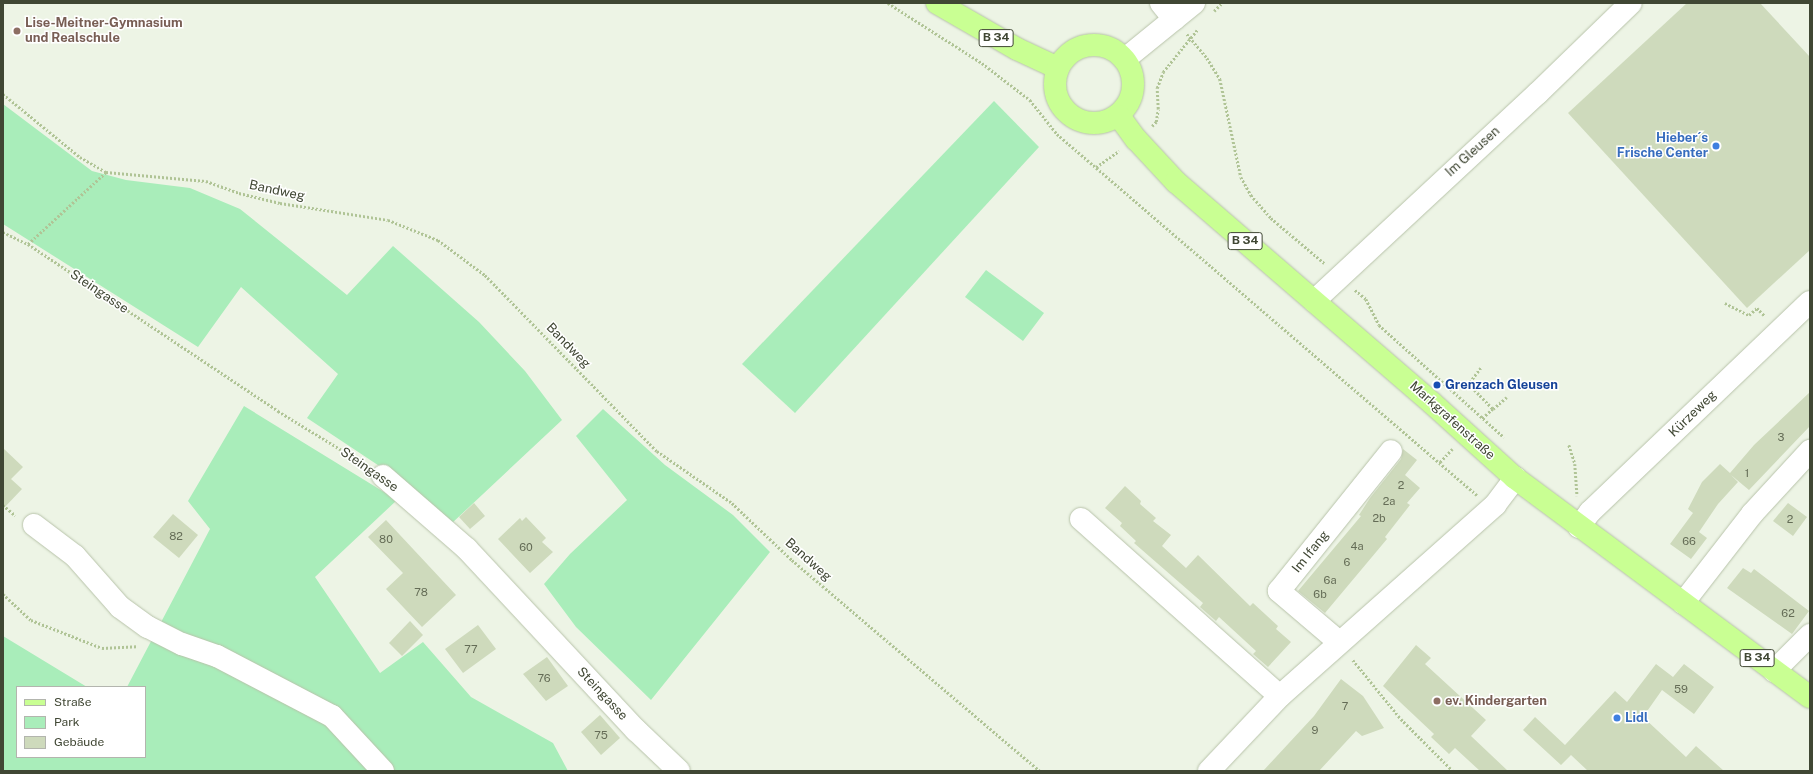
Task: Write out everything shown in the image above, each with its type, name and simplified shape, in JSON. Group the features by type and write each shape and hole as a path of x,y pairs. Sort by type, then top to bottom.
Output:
{"main road":[{"name":"B 34","path":"937,3 1017,49 1058,68"},
{"path":"1089,45 1109,47 1125,59 1134,82 1130,101 1119,116 1097,124 1080,121 1065,112 1055,91 1058,68 1071,52 1089,45"},
{"name":"Markgrafenstraße","path":"1119,116 1136,138 1176,182 1516,478 1579,527 1810,697"}],"street":[{"name":"Im Gleusen","path":"1314,301 1631,3"},
{"path":"1125,59 1167,11 1203,8"},
{"name":"Kürzeweg","path":"1579,527 1590,512 1810,302"},
{"name":"Im Ifang","path":"1339,642 1279,591 1391,451"},
{"path":"1683,603 1766,497 1810,451"},
{"name":"Steingasse","path":"383,476 467,549 636,730 679,771"},
{"path":"1209,771 1280,696 1495,505 1516,478"},
{"path":"1082,519 1280,696"},
{"path":"34,525 75,556 120,607 148,627 182,644 217,656 332,716 384,771"},
{"path":"1774,671 1810,635"}],"path":[{"path":"888,3 982,63 1030,100 1058,134 1158,224 1478,496 1495,505"},
{"path":"1203,8 1222,3"},
{"path":"1167,11 1207,58 1220,79 1241,177 1251,195 1271,218 1366,299 1380,325 1483,418 1507,396"},
{"path":"1096,167 1156,122 1157,88 1163,72 1202,24"},
{"name":"Bandweg","path":"3,94 80,157 106,172 206,182 239,193 280,203 388,220 438,240 485,275 657,451 732,503 792,560 1040,771"},
{"path":"28,244 106,172"},
{"name":"Steingasse","path":"3,232 28,244 278,411 383,476"},
{"path":"1725,303 1749,315 1757,308 1780,331"},
{"path":"1481,368 1469,384 1493,409"},
{"path":"1569,445 1575,464 1577,501"},
{"path":"3,594 31,620 102,648 145,646"},
{"path":"1339,642 1401,719 1453,771"}],"green space":[{"path":"994,101 1039,147 795,413 742,364"},
{"path":"3,104 92,171 126,180 190,188 240,209 347,295 393,246 479,322 525,371 562,420 451,524 411,487 307,418 338,374 241,287 198,347 3,224"},
{"path":"986,270 1044,313 1023,341 965,297"},
{"path":"244,406 397,500 315,577 380,673 423,642 471,697 553,743 568,771 3,771 3,636 85,686 16,686 16,758 146,758 146,686 128,686 210,529 188,501"},
{"path":"603,409 665,465 733,515 770,552 651,700 576,627 544,584 570,554 627,500 576,436"}],"building":[{"name":"Hieber´s Frische Center","path":"1687,3 1760,3 1810,57 1810,250 1747,308 1568,113"},
{"path":"1810,392 1810,426 1749,490 1731,475 1738,482 1718,504 1699,532 1707,538 1691,559 1670,544 1693,513 1688,509 1702,482 1720,464 1730,473 1754,445"},
{"path":"3,448 23,467 11,479 22,489 3,509"},
{"path":"1403,449 1417,460 1405,475 1420,488 1407,503 1410,505 1385,537 1387,539 1325,613 1298,591 1361,516 1359,515 1370,498 1401,459"},
{"path":"1125,486 1141,501 1140,504 1156,518 1153,521 1171,535 1162,546 1186,568 1198,555 1250,606 1253,603 1278,626 1276,629 1291,642 1268,667 1253,654 1256,651 1219,617 1216,621 1200,607 1203,603 1134,543 1136,541 1120,526 1122,523 1105,508"},
{"path":"474,503 485,516 470,529 459,517"},
{"path":"1788,503 1807,517 1793,536 1773,521"},
{"path":"173,514 198,535 179,558 153,537"},
{"path":"526,517 546,538 542,542 553,552 530,573 498,539 520,518 522,521"},
{"path":"386,520 456,595 422,627 386,589 403,573 368,537"},
{"path":"1743,568 1751,573 1754,569 1809,611 1792,634 1727,588"},
{"path":"410,621 423,635 402,656 389,643"},
{"path":"478,625 496,649 463,673 445,649"},
{"path":"1416,645 1431,658 1425,664 1486,720 1471,736 1508,771 1480,771 1455,748 1449,754 1431,737 1434,734 1383,686"},
{"path":"547,657 568,686 546,701 523,674"},
{"name":"Lidl","path":"1656,664 1673,677 1684,664 1714,687 1694,714 1662,690 1643,717 1686,757 1696,746 1724,771 1588,771 1571,755 1561,765 1523,730 1535,717 1565,745 1615,691 1627,702"},
{"path":"1341,679 1363,696 1384,728 1362,736 1356,731 1319,771 1263,771 1314,716"},
{"path":"600,715 620,738 601,755 581,732"}],"place":[{"name":"Lise-Meitner-Gymnasium und Realschule","path":"17,31"},
{"name":"Hieber´s Frische Center","path":"1716,146"},
{"name":"Grenzach Gleusen","path":"1437,385"},
{"name":"ev. Kindergarten","path":"1437,701"},
{"name":"Lidl","path":"1617,718"}]}
